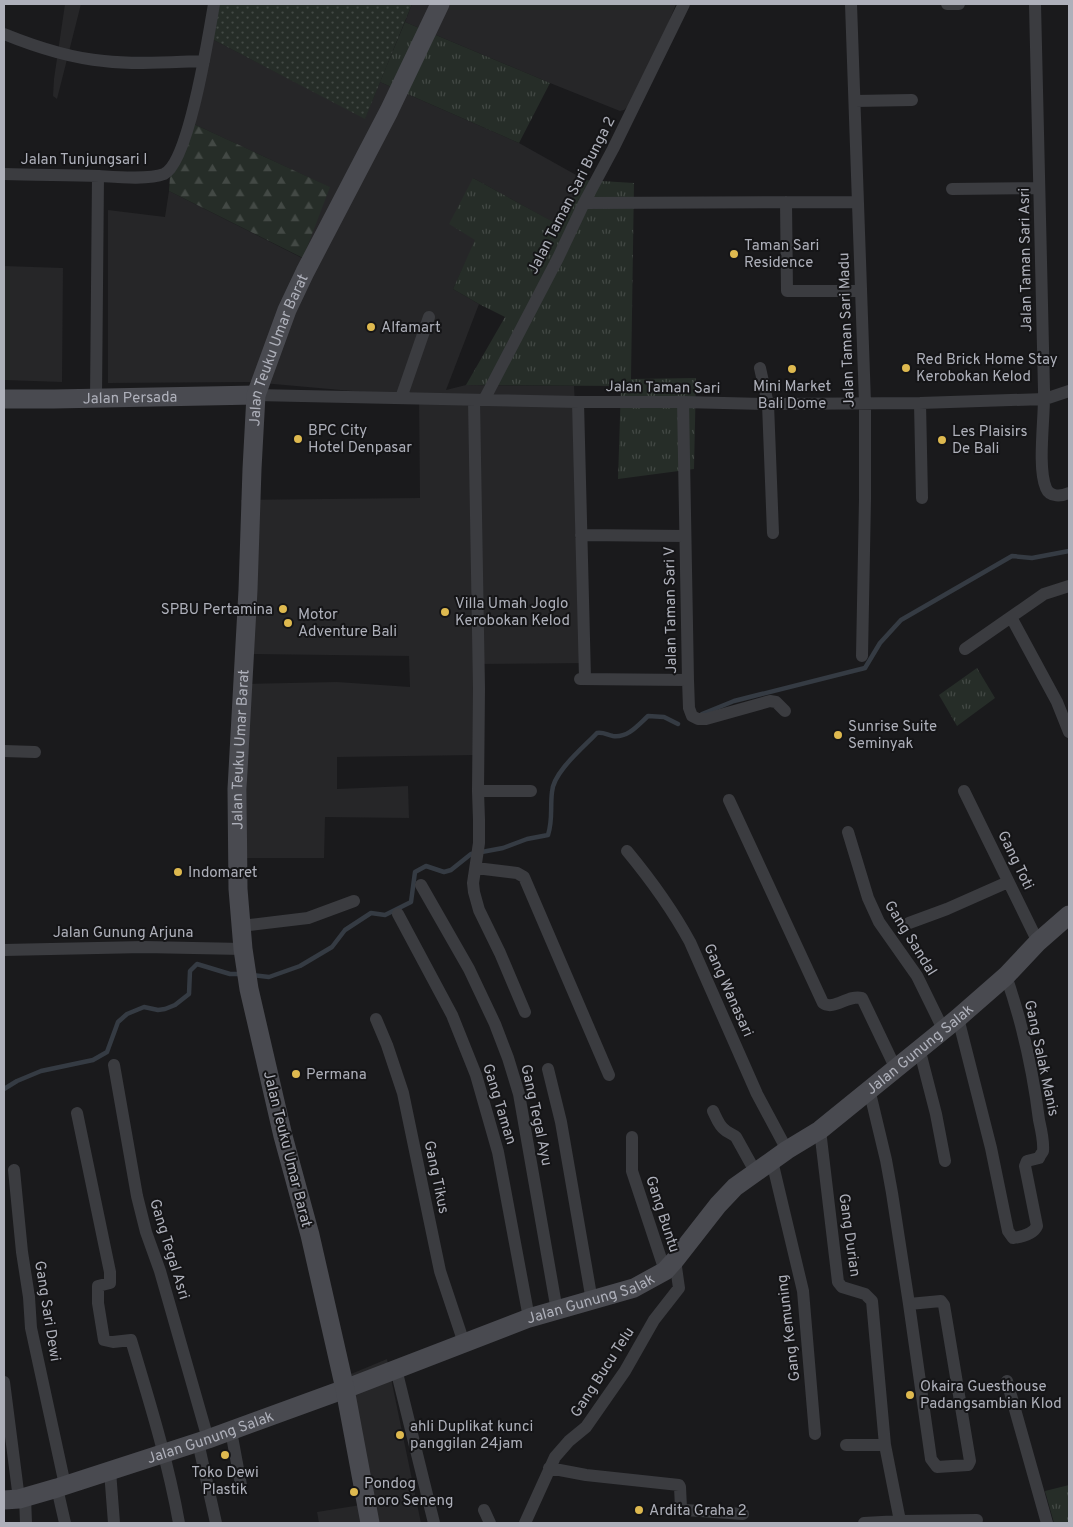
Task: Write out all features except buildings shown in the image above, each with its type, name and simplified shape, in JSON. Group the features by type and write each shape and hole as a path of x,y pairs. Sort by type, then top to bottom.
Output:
{"main road":[{"name":"Jalan Teuku Umar Barat","path":"370,1523 345,1389 310,1235 283,1136 249,989 238,889 237,789 241,698 256,395 287,310 389,111 440,4"},
{"name":"Jalan Persada","path":"4,399 256,395"},
{"name":"Jalan Gunung Salak","path":"16,1499 203,1441 529,1318 634,1288 670,1265 718,1205 735,1187 787,1150 820,1130 951,1023 1006,976 1038,942 1069,914"}],"street":[{"name":"Jalan Tunjungsari I","path":"4,174 146,177 163,174 169,170 176,160 183,143 196,102 214,4"},
{"name":"Jalan Taman Sari Bunga 2","path":"479,400 558,258 684,4"},
{"name":"Jalan Taman Sari Madu","path":"851,4 866,499 862,656"},
{"path":"947,4 959,4"},
{"name":"Jalan Taman Sari Asri","path":"1035,4 1044,399 1042,467 1047,490 1050,493 1063,496 1069,493"},
{"path":"4,34 68,56 104,61 204,61"},
{"path":"855,101 912,100"},
{"path":"96,398 98,176"},
{"path":"952,189 1039,188"},
{"path":"786,202 787,291 860,291"},
{"path":"584,203 858,202"},
{"path":"401,398 429,317"},
{"path":"760,368 768,404 773,533"},
{"name":"Jalan Taman Sari","path":"256,395 768,404 920,403 1044,399 1069,391"},
{"path":"479,400 479,843 473,883 475,900 525,1012"},
{"path":"578,402 583,678 688,680"},
{"name":"Jalan Taman Sari V","path":"683,402 689,708 692,716 698,720 770,701 776,702 785,711"},
{"path":"920,403 922,498"},
{"path":"581,535 685,536"},
{"path":"964,650 1044,594 1069,586"},
{"path":"1011,617 1057,702 1069,732"},
{"path":"4,751 35,752"},
{"path":"478,791 531,792"},
{"name":"Gang Toti","path":"964,791 1038,942"},
{"path":"729,800 822,1003 830,1006 854,997 862,998 895,1067"},
{"name":"Gang Sandal","path":"848,832 868,898 879,922 951,1023 991,1148 1008,1231 1013,1238 1034,1232 1037,1226"},
{"name":"Gang Wanasari","path":"627,851 653,883 678,920 690,942 757,1094 787,1150"},
{"path":"477,865 517,873 524,877 609,1075"},
{"path":"910,923 948,910 1008,882"},
{"name":"Gang Tegal Ayu","path":"421,885 469,969 495,1024 508,1058 519,1094 557,1310"},
{"path":"241,926 308,918 354,901"},
{"name":"Gang Taman","path":"398,914 452,1015 476,1075 498,1152 529,1318"},
{"name":"Jalan Gunung Arjuna","path":"4,950 135,947 244,952"},
{"name":"Gang Salak Manis","path":"1006,976 1022,1030 1037,1101 1042,1139 1043,1150 1039,1158 1027,1161 1025,1166 1037,1226"},
{"name":"Gang Tikus","path":"376,1019 403,1093 440,1272 464,1343"},
{"path":"919,1048 936,1114 945,1161"},
{"name":"Gang Tegal Asri","path":"114,1065 137,1196 146,1232 160,1271 203,1441 216,1523"},
{"path":"548,1069 561,1122 592,1301"},
{"path":"869,1089 886,1160 910,1304 931,1459 937,1467 968,1465 970,1461 944,1305 941,1301 910,1304"},
{"path":"713,1111 722,1127 736,1137 756,1173"},
{"path":"77,1114 110,1272 110,1283 98,1286 98,1303 104,1340 113,1342 131,1340 164,1453 179,1523"},
{"name":"Gang Durian","path":"820,1130 838,1282 842,1287 866,1294 872,1302 885,1445 900,1521"},
{"name":"Gang Buntu","path":"632,1137 632,1172 670,1265"},
{"name":"Gang Kemuning","path":"772,1161 803,1291 815,1434"},
{"name":"Gang Sari Dewi","path":"14,1170 31,1328 61,1486 64,1523"},
{"name":"Gang Bucu Telu","path":"525,1523 554,1457 586,1427 625,1370 654,1320 679,1288 670,1265"},
{"path":"396,1369 434,1523"},
{"path":"1007,1381 1047,1523"},
{"path":"4,1382 16,1499 26,1523"},
{"path":"231,1431 241,1484"},
{"path":"846,1445 885,1445"},
{"path":"549,1468 586,1475 678,1485 680,1487 681,1508 685,1510 744,1514"},
{"path":"110,1471 114,1523"},
{"path":"484,1510 490,1523"},
{"path":"864,1523 977,1520"}],"shaded area":[{"path":"65,4 81,4 57,99 53,96 54,79"},
{"path":"412,4 676,4 640,95 624,110 620,111 405,22"},
{"path":"212,39 365,118 380,82 519,143 585,180 558,225 473,178 476,240 453,289 479,304 446,390 466,385 574,386 588,663 475,664 476,755 337,757 337,789 408,786 409,818 325,817 324,858 247,858 246,684 337,682 410,687 409,656 246,654 250,554 241,500 420,498 419,397 250,382 108,383 108,210 165,217 169,191 302,258 329,187 185,120"},
{"path":"4,266 63,268 62,382 4,380"},
{"path":"387,1359 421,1523 319,1523 317,1512 373,1503 351,1374"}],"green space":[{"path":"219,4 412,4 365,119 212,39"},
{"path":"405,22 550,83 519,143 380,82"},
{"path":"185,120 330,187 303,258 169,191 171,162"},
{"path":"473,178 557,224 585,180 634,183 631,379 696,378 694,469 618,479 621,386 466,385 505,317 453,289 475,240 449,224"},
{"path":"977,668 995,698 957,726 939,695"},
{"path":"1069,1485 1069,1523 1054,1523 1045,1491"}],"waterway":[{"path":"702,714 734,701 865,668 880,643 901,620 1012,556 1032,558 1069,551"},
{"path":"252,975 269,977 300,966 332,947 345,930 371,913 385,915 411,902 415,872 426,866 444,872 451,870 471,854 503,848 527,839 548,835 554,784 563,768 597,733 613,736 623,735 648,716 664,717 678,724"},
{"path":"4,1089 17,1081 41,1071 93,1060 107,1052 118,1022 127,1014 144,1007 158,1010 165,1009 175,1005 189,994 190,971 197,964 230,974 242,974"}],"place":[{"name":"Taman Sari Residence","path":"734,254"},
{"name":"Alfamart","path":"371,327"},
{"name":"Red Brick Home Stay Kerobokan Kelod","path":"906,368"},
{"name":"Mini Market Bali Dome","path":"792,369"},
{"name":"BPC City Hotel Denpasar","path":"298,439"},
{"name":"Les Plaisirs De Bali","path":"942,440"},
{"name":"SPBU Pertamina","path":"283,609"},
{"name":"Villa Umah Joglo Kerobokan Kelod","path":"445,612"},
{"name":"Motor Adventure Bali","path":"288,623"},
{"name":"Sunrise Suite Seminyak","path":"838,735"},
{"name":"Indomaret","path":"178,872"},
{"name":"Permana","path":"296,1074"},
{"name":"Okaira Guesthouse Padangsambian Klod","path":"910,1395"},
{"name":"ahli Duplikat kunci panggilan 24jam","path":"400,1435"},
{"name":"Toko Dewi Plastik","path":"225,1455"},
{"name":"Pondog moro Seneng","path":"354,1492"},
{"name":"Ardita Graha 2","path":"639,1510"}]}
